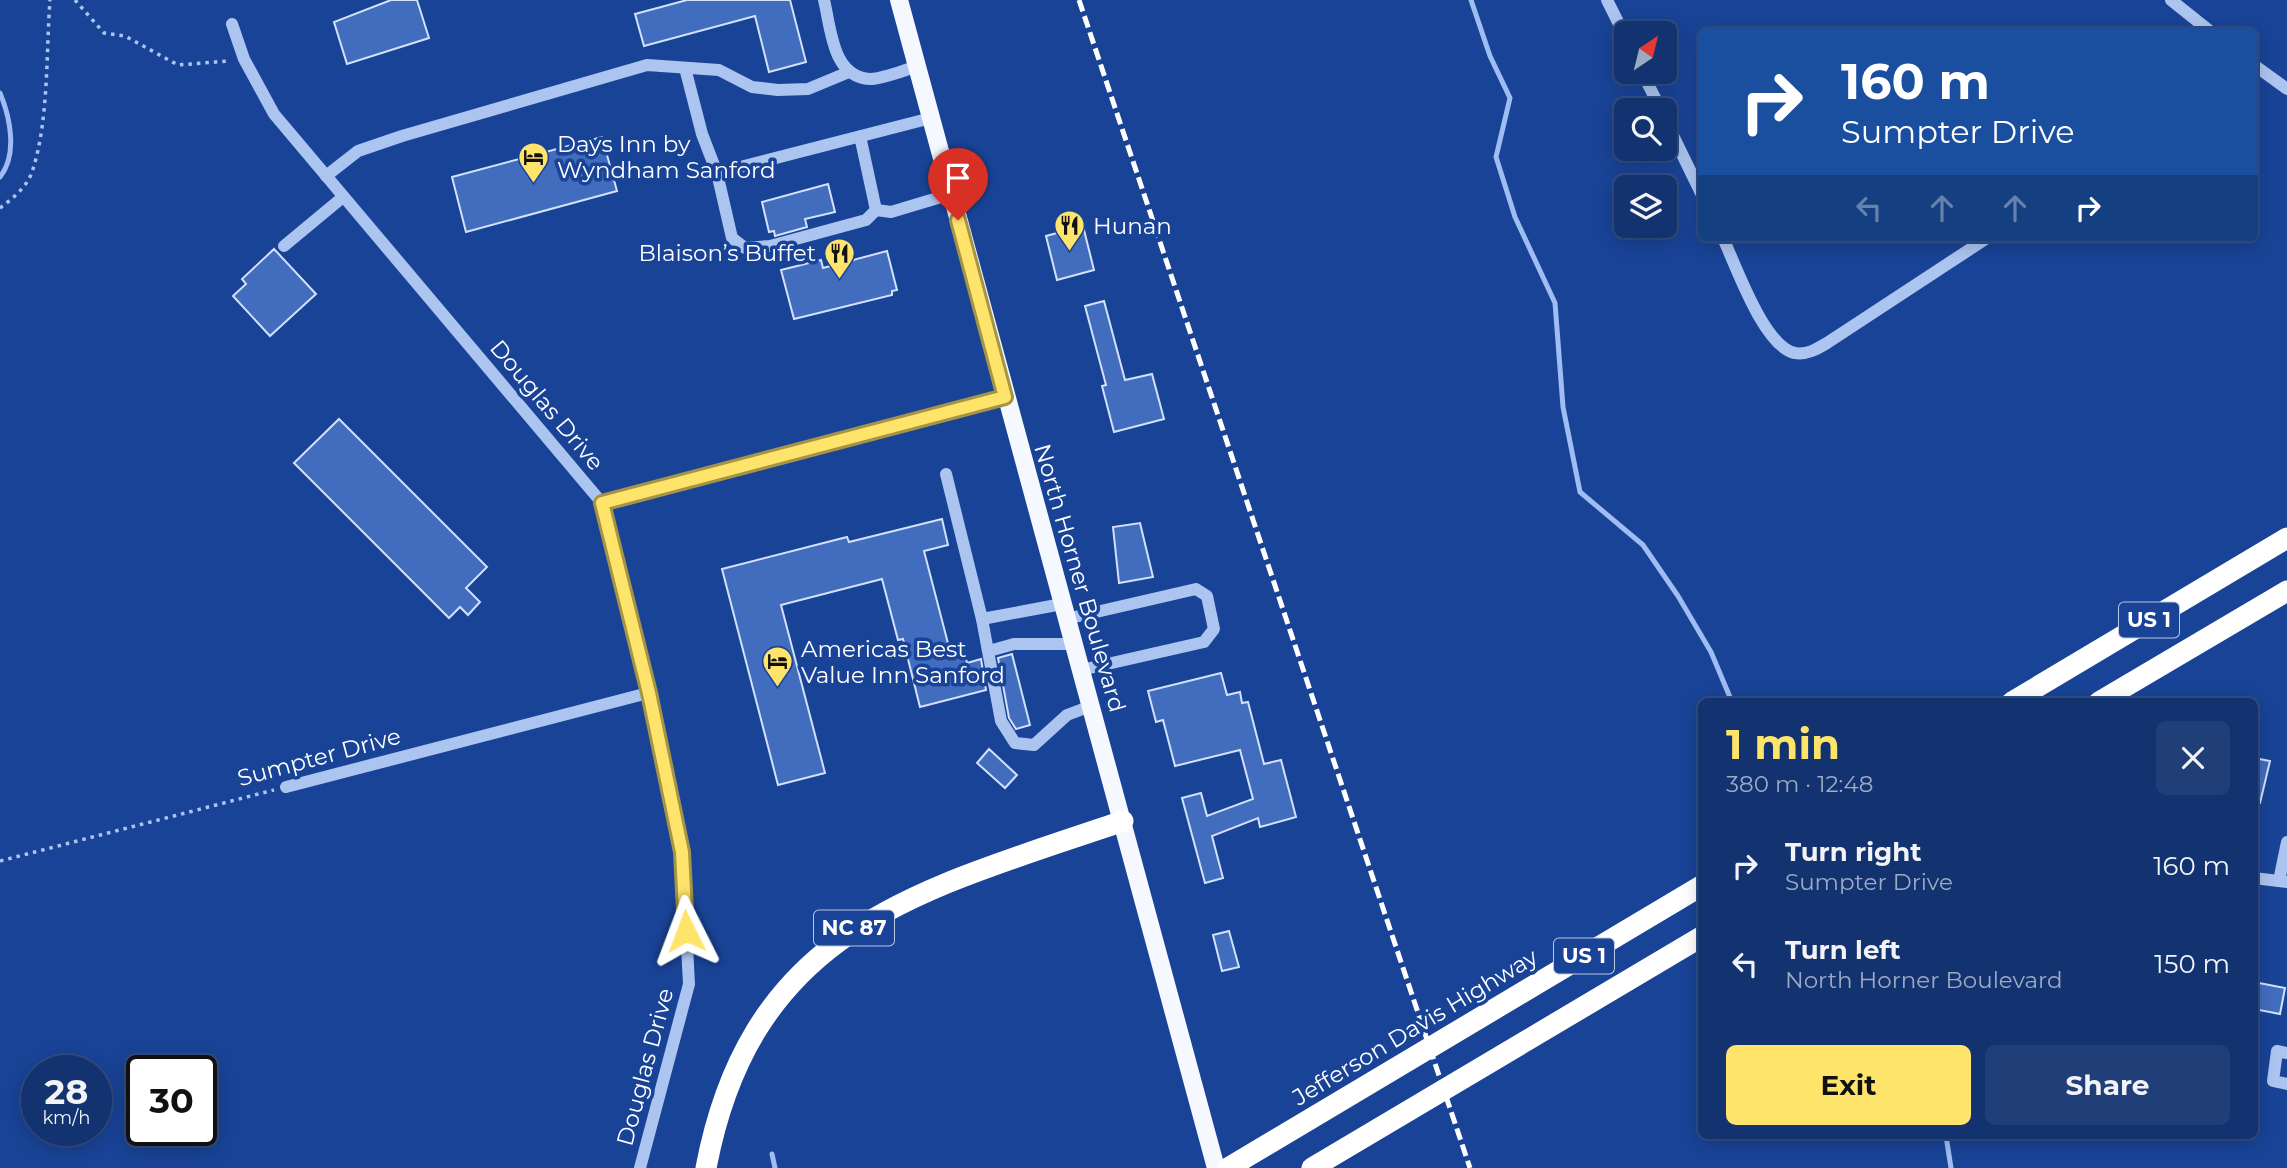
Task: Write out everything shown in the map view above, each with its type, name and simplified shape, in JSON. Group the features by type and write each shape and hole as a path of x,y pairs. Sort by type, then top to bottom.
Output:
{"highway":[{"name":"US 1","path":"2019,698 2287,538"},
{"name":"US 1","path":"2106,698 2285,594"},
{"name":"NC 87","path":"706,1168 724,1093 749,1041 783,991 824,951 873,917 930,888 1123,821"},
{"name":"Jefferson Davis Highway","path":"1228,1168 1698,888"},
{"name":"US 1","path":"1312,1168 1698,939"}],"main road":[{"name":"North Horner Boulevard","path":"899,0 1216,1168"}],"street":[{"path":"824,0 841,65 849,72 870,79 918,66"},
{"path":"1607,0 1618,21"},
{"path":"2171,0 2206,28"},
{"name":"Douglas Drive","path":"232,24 244,59 274,114 602,503 649,693 682,852 689,984 640,1168"},
{"path":"326,176 358,151 436,124 647,65 719,70 752,87 778,90 808,89 849,72"},
{"path":"685,68 702,134 717,173 732,238 745,248 770,246 866,220 876,209"},
{"path":"2258,68 2287,89"},
{"path":"717,173 931,118"},
{"path":"860,136 876,209"},
{"path":"1677,144 1698,187"},
{"path":"876,209 891,212 951,194"},
{"path":"284,246 343,197"},
{"path":"1725,242 1770,335 1786,349 1796,353 1815,350 1826,344 1981,242"},
{"path":"602,503 1005,397"},
{"path":"946,474 982,620 1002,721 1015,743 1034,745 1067,715 1091,706"},
{"path":"982,620 1064,611 1196,589 1207,596 1214,629 1204,642 1081,670"},
{"path":"989,651 1014,644 1073,644"},
{"name":"Sumpter Drive","path":"286,787 649,693"},
{"path":"2258,878 2283,881 2287,842"},
{"path":"2287,1053 2277,1051 2273,1081 2287,1084"}],"path":[{"path":"0,208 19,192 31,174 43,107 50,0"},
{"path":"75,0 104,33 125,36 178,65 244,59"},
{"name":"Sumpter Drive","path":"0,861 286,787"}],"building":[{"path":"391,0 417,0 429,38 347,64 334,22"},
{"path":"687,0 790,0 806,62 769,72 755,16 644,46 635,14"},
{"name":"Days Inn by Wyndham Sanford","path":"602,137 617,191 466,232 452,177"},
{"path":"828,184 835,212 805,219 807,227 775,236 774,231 769,232 762,202"},
{"name":"Hunan","path":"1083,226 1094,270 1057,280 1046,236"},
{"path":"274,249 316,294 270,336 233,296 246,284 242,279"},
{"name":"Blaison’s Buffet","path":"887,251 897,290 892,291 892,295 794,319 781,270 821,260 823,268"},
{"path":"1104,301 1125,380 1152,374 1164,419 1114,432 1102,386 1106,385 1085,306"},
{"path":"339,419 487,567 466,588 480,602 468,615 460,607 449,618 294,463"},
{"path":"942,519 948,545 924,551 951,655 964,651 967,663 981,659 986,690 920,707 903,639 898,640 882,579 781,605 825,773 778,785 722,569 847,537 849,542"},
{"path":"1140,523 1153,577 1119,583 1113,527"},
{"path":"1012,654 1030,725 1016,729 1009,718 998,658"},
{"path":"1221,673 1227,695 1240,692 1242,703 1248,702 1264,764 1281,760 1296,817 1260,827 1258,818 1212,836 1223,878 1205,883 1182,798 1201,793 1207,816 1253,799 1240,750 1175,766 1163,720 1156,722 1148,691"},
{"path":"989,749 1017,775 1005,788 977,763"},
{"path":"2258,759 2270,761 2258,803"},
{"path":"1229,931 1239,967 1222,971 1213,935"},
{"path":"2258,983 2285,988 2280,1014 2258,1010"}],"waterway":[{"path":"1471,0 1490,56 1510,98 1496,157 1515,217 1555,303 1563,407 1580,492 1643,545 1678,596 1711,652 1730,698"},
{"path":"0,93 7,113 11,147 6,168 0,177"},
{"path":"1946,1139 1951,1168"},
{"path":"772,1154 775,1168"}],"railway":[{"path":"1079,0 1470,1168"}],"place":[{"name":"Days Inn by Wyndham Sanford","path":"534,184"},
{"name":"Hunan","path":"1070,253"},
{"name":"Blaison’s Buffet","path":"839,280"},
{"name":"Americas Best Value Inn Sanford","path":"778,689"}],"route":[{"path":"686,931 682,852 649,693 602,503 1005,397 958,220"}]}
